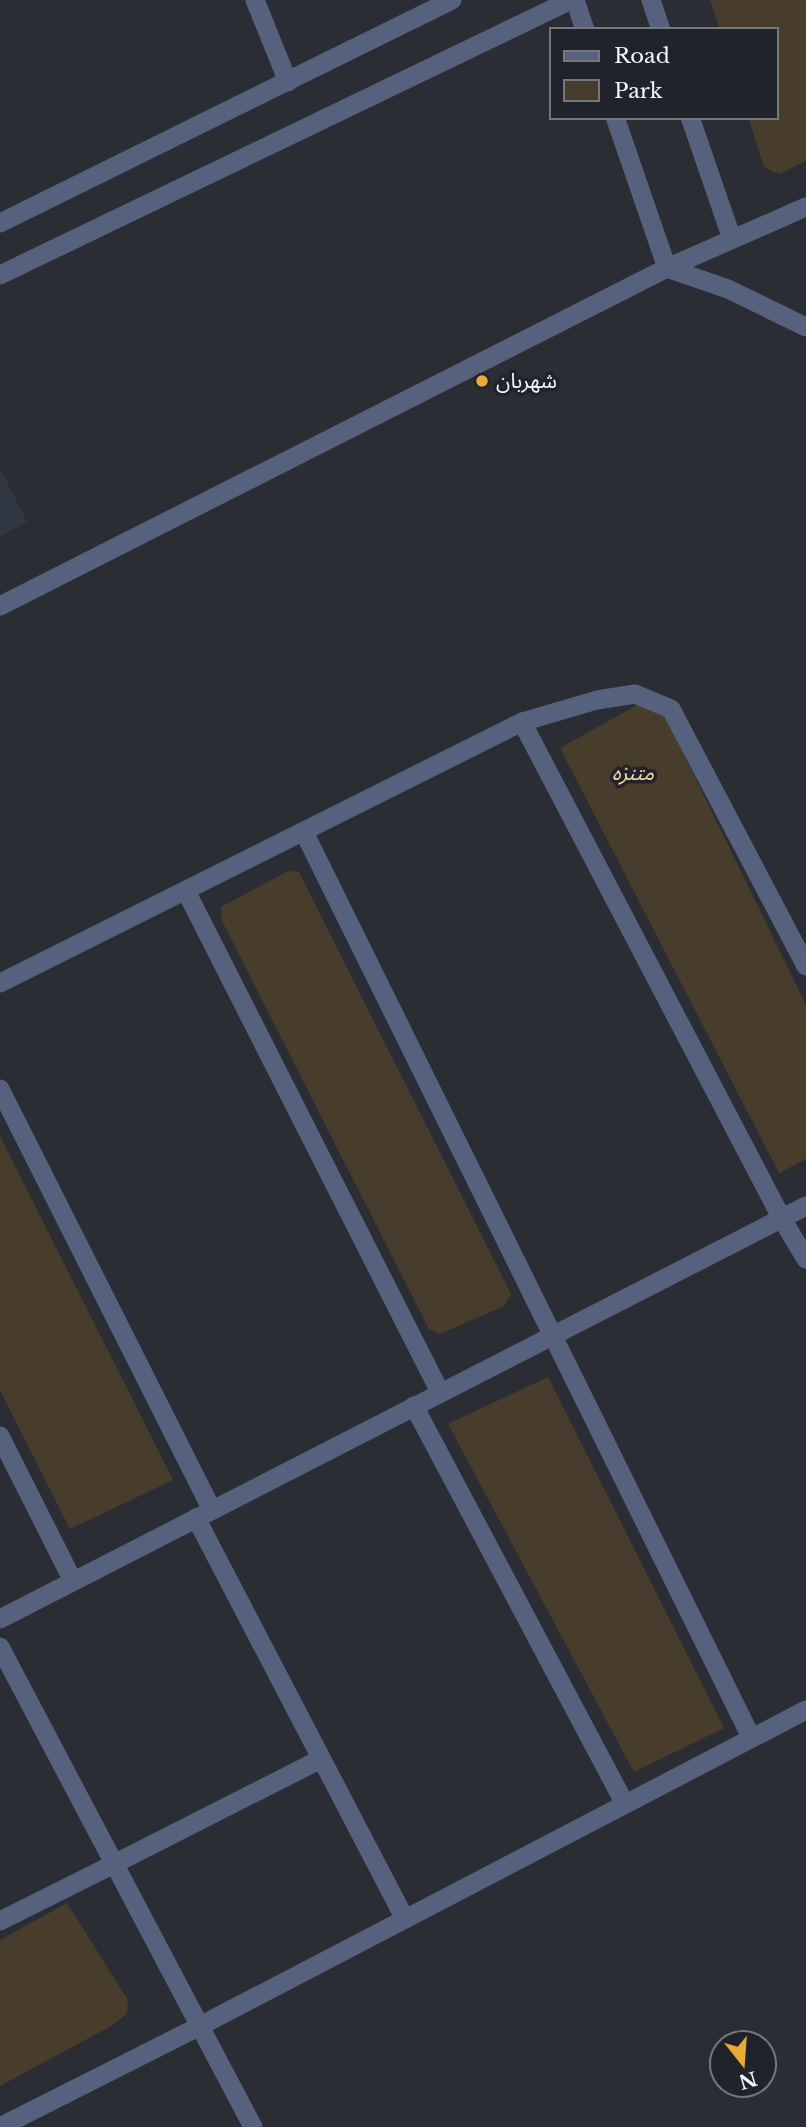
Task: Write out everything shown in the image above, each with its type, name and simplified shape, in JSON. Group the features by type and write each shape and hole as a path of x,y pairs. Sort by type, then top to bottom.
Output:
{"street":[{"path":"255,0 288,82"},
{"path":"0,223 452,0"},
{"path":"0,275 573,0 584,28"},
{"path":"651,0 660,28"},
{"path":"616,119 667,268"},
{"path":"691,119 732,239"},
{"path":"0,606 667,268 806,207"},
{"path":"667,268 727,289 806,327"},
{"path":"0,983 522,722 597,699 635,694 671,709 806,966"},
{"path":"522,722 782,1219 806,1259"},
{"path":"304,832 555,1335 751,1737"},
{"path":"186,891 440,1392"},
{"path":"0,1089 321,1759 405,1919"},
{"path":"0,1619 806,1206"},
{"path":"414,1406 625,1804"},
{"path":"0,1436 73,1581"},
{"path":"0,1647 253,2127"},
{"path":"0,2127 200,2026 806,1710"},
{"path":"0,1921 321,1759"}],"shaded area":[{"path":"0,468 27,522 0,536"}],"green space":[{"path":"710,0 806,0 806,161 779,174 764,167 749,119 778,119 778,28 719,28"},
{"name":"متنزه","path":"655,695 806,1005 806,1159 779,1173 560,748"},
{"path":"288,871 299,872 511,1294 504,1306 440,1334 429,1329 221,919 221,907"},
{"path":"0,1136 173,1480 70,1529 0,1390"},
{"path":"548,1377 724,1728 634,1772 448,1424"},
{"path":"67,1903 128,2000 127,2013 113,2025 0,2086 0,1940"}],"place":[{"name":"شهربان","path":"482,381"}]}
